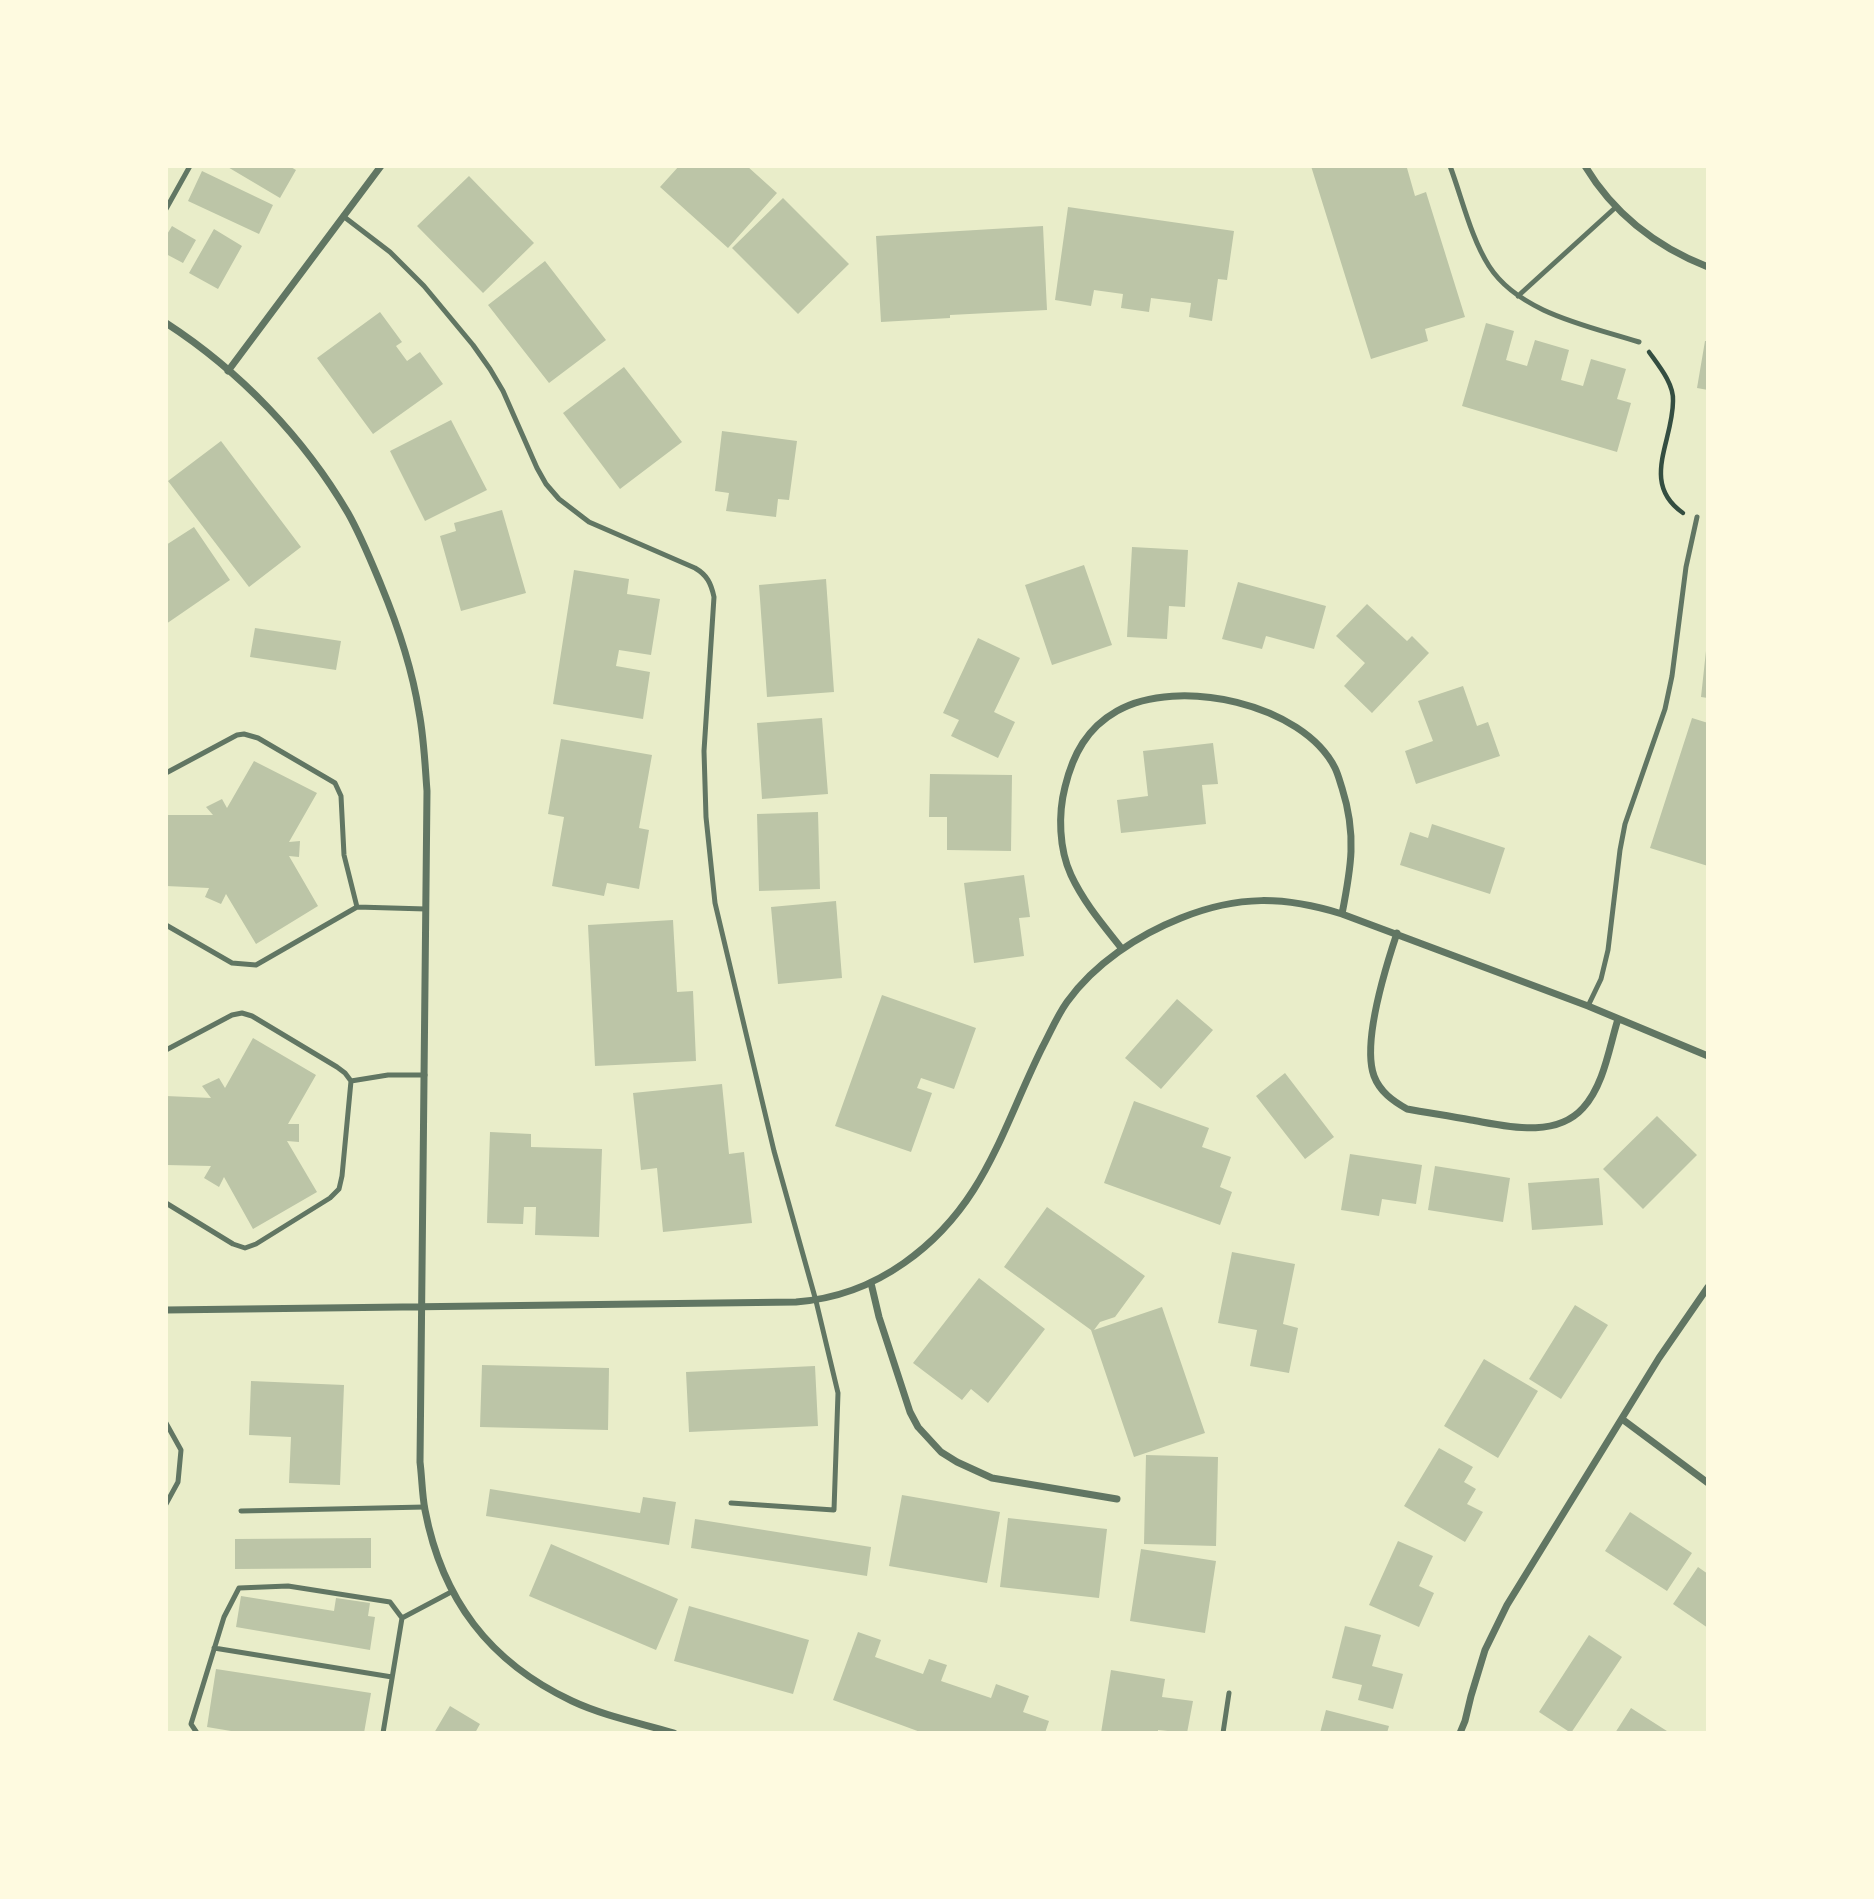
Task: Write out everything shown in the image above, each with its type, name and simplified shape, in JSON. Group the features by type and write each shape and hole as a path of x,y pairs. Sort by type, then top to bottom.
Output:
{"street":[{"path":"228,371 381,166"},
{"path":"1585,166 1616,207 1649,237 1682,257 1708,267"},
{"path":"166,323 228,371 280,421 328,481 366,548 401,637 419,711 427,791 420,1462 425,1507 433,1544 464,1611 486,1641 515,1668 574,1702 674,1733"},
{"path":"1122,949 1084,898 1070,873 1062,849 1060,821 1062,797 1079,748 1096,726 1118,710 1142,701 1193,697 1236,702 1266,711 1298,727 1320,746 1335,769 1351,825 1350,874 1342,914"},
{"path":"166,1310 765,1303 816,1301 845,1294 872,1283 921,1252 962,1209 990,1161 1032,1069 1068,1001 1084,983 1122,949 1168,923 1223,905 1286,900 1314,905 1397,933 1708,1055"},
{"path":"1397,933 1378,1002 1371,1059 1374,1076 1381,1090 1407,1109 1511,1127 1550,1126 1570,1119 1583,1108 1594,1092 1618,1019"},
{"path":"872,1283 910,1412 918,1427 941,1451 957,1462 992,1478 1117,1499"},
{"path":"1460,1733 1485,1650 1507,1605 1659,1358 1708,1287"},
{"path":"1622,1419 1708,1483"}],"lane":[{"path":"166,209 190,166"},
{"path":"1450,166 1478,244 1501,281 1518,296 1541,310 1639,342"},
{"path":"1518,296 1616,207"},
{"path":"343,216 390,252 424,286 473,345 503,391 537,468 559,499 589,522 695,568 704,574 711,584 714,597 704,751 706,817 715,903 774,1152 816,1301 838,1393 834,1510 731,1503"},
{"path":"1588,1006 1601,979 1608,950 1625,824 1665,709 1686,567 1697,517"},
{"path":"166,773 231,738 244,734 258,738 335,783 341,796 344,855 357,907"},
{"path":"166,925 232,963 256,964 357,907 426,909"},
{"path":"166,1051 232,1015 242,1013 253,1016 337,1067 351,1081 342,1176 339,1189 330,1198 256,1244 245,1248 233,1244 166,1203"},
{"path":"351,1081 388,1075 425,1075"},
{"path":"166,1423 181,1450 178,1482 166,1504"},
{"path":"241,1511 425,1507"},
{"path":"197,1733 191,1724 224,1617 239,1588 288,1586 390,1602 402,1618 383,1733"},
{"path":"402,1618 453,1591"},
{"path":"214,1648 392,1677"},
{"path":"1223,1733 1229,1693"}],"path":[{"path":"1639,342 1670,385 1674,400 1661,466 1665,493 1680,511 1697,517"}],"building":[{"path":"226,166 289,166 296,170 280,198"},
{"path":"679,166 747,166 777,193 728,248 660,187"},
{"path":"1311,166 1412,166 1407,168 1415,196 1426,192 1465,317 1425,329 1428,341 1371,359"},
{"path":"202,171 273,205 259,234 188,201"},
{"path":"469,176 534,243 483,293 417,226"},
{"path":"783,198 849,264 798,314 732,248"},
{"path":"1068,207 1234,231 1227,280 1218,279 1212,321 1189,317 1191,303 1151,298 1149,312 1121,308 1123,294 1094,290 1091,306 1055,300"},
{"path":"172,226 196,240 183,263 166,254 166,236"},
{"path":"1043,226 1047,310 881,322 876,236"},
{"path":"214,229 242,246 218,289 189,273"},
{"path":"545,261 606,340 549,383 488,305"},
{"path":"380,312 402,342 396,346 407,361 420,352 443,384 373,434 317,358"},
{"path":"1486,323 1514,331 1506,360 1527,366 1535,340 1569,350 1561,380 1583,386 1591,359 1626,369 1617,399 1631,403 1617,452 1462,406"},
{"path":"1705,341 1708,341 1708,390 1697,388"},
{"path":"624,367 682,442 620,489 563,413"},
{"path":"451,420 487,490 425,521 390,451"},
{"path":"722,431 797,441 789,500 778,499 776,517 726,511 729,493 715,491"},
{"path":"221,441 301,547 249,587 168,481"},
{"path":"502,510 526,593 461,611 440,536 456,531 454,523"},
{"path":"194,527 230,580 166,624 166,545"},
{"path":"1132,547 1188,550 1185,607 1169,606 1167,639 1127,637"},
{"path":"1084,565 1112,645 1052,665 1025,585"},
{"path":"574,570 629,579 627,594 660,599 651,655 619,650 616,666 650,672 643,719 553,704"},
{"path":"826,579 834,692 767,697 759,585"},
{"path":"1238,582 1326,606 1314,649 1266,636 1262,649 1222,639"},
{"path":"1367,604 1407,641 1412,636 1429,653 1372,713 1344,686 1365,663 1336,636"},
{"path":"255,628 341,641 336,670 250,657"},
{"path":"978,638 1020,658 994,712 1015,722 998,758 951,736 959,720 943,713"},
{"path":"1708,651 1708,698 1701,697"},
{"path":"1463,686 1477,726 1488,722 1500,756 1416,784 1405,751 1433,741 1418,701"},
{"path":"822,718 828,794 762,799 757,723"},
{"path":"1692,718 1708,723 1708,866 1650,848"},
{"path":"561,739 652,755 639,828 649,830 639,889 607,883 604,896 552,886 564,817 548,814"},
{"path":"1213,743 1218,784 1202,785 1206,824 1121,833 1117,800 1148,796 1143,751"},
{"path":"254,761 317,793 289,842 300,841 299,857 289,856 318,906 256,944 226,894 221,904 205,897 209,888 166,886 166,815 213,815 206,807 222,799 227,808"},
{"path":"930,774 1012,775 1011,851 947,850 947,817 929,817"},
{"path":"818,812 820,889 759,891 757,814"},
{"path":"1432,824 1505,848 1490,894 1400,865 1410,832 1428,838"},
{"path":"1024,875 1030,917 1019,918 1024,956 974,963 964,883"},
{"path":"836,901 842,978 778,984 771,907"},
{"path":"673,920 677,992 693,991 696,1061 595,1066 588,925"},
{"path":"882,995 976,1028 954,1089 921,1078 917,1088 932,1093 911,1152 835,1126"},
{"path":"1177,999 1213,1030 1161,1089 1125,1058"},
{"path":"253,1038 316,1075 288,1124 299,1124 299,1142 287,1141 317,1192 253,1229 224,1177 219,1187 204,1178 211,1166 166,1165 166,1096 211,1098 202,1086 219,1078 225,1088"},
{"path":"1285,1073 1334,1137 1305,1159 1256,1096"},
{"path":"722,1084 729,1154 744,1152 752,1223 663,1232 657,1168 641,1170 633,1093"},
{"path":"1134,1101 1209,1128 1202,1147 1231,1157 1220,1187 1232,1192 1220,1225 1104,1183"},
{"path":"1657,1116 1697,1155 1643,1209 1603,1169"},
{"path":"490,1132 531,1134 531,1147 602,1149 599,1237 535,1235 536,1207 524,1207 523,1224 487,1223"},
{"path":"1350,1154 1422,1165 1416,1204 1382,1199 1379,1216 1341,1210"},
{"path":"1435,1166 1510,1178 1503,1222 1428,1210"},
{"path":"1599,1178 1603,1225 1532,1230 1528,1183"},
{"path":"1047,1207 1145,1276 1115,1317 1100,1322 1094,1330 1162,1307 1205,1433 1134,1457 1091,1330 1004,1267"},
{"path":"1232,1252 1295,1264 1283,1324 1298,1328 1289,1373 1250,1366 1257,1330 1218,1323"},
{"path":"979,1278 1045,1329 988,1403 971,1389 962,1400 913,1363"},
{"path":"1575,1305 1608,1325 1561,1399 1529,1379"},
{"path":"1484,1359 1538,1391 1498,1458 1444,1426"},
{"path":"482,1365 609,1368 608,1430 480,1427"},
{"path":"815,1366 818,1426 689,1432 686,1372"},
{"path":"251,1381 344,1385 340,1485 289,1483 291,1437 249,1435"},
{"path":"1439,1448 1473,1467 1464,1482 1476,1489 1467,1504 1483,1512 1465,1542 1404,1506"},
{"path":"1146,1455 1218,1457 1216,1546 1144,1544"},
{"path":"490,1489 640,1513 643,1497 676,1502 669,1545 486,1516"},
{"path":"902,1495 1000,1512 987,1583 889,1566"},
{"path":"1630,1512 1692,1553 1667,1591 1605,1551"},
{"path":"1008,1518 1107,1529 1099,1598 1000,1587"},
{"path":"695,1519 871,1547 867,1576 691,1548"},
{"path":"371,1538 371,1568 235,1569 235,1539"},
{"path":"1398,1541 1433,1556 1419,1586 1434,1593 1419,1627 1369,1605"},
{"path":"551,1544 678,1599 656,1650 529,1596"},
{"path":"1141,1549 1216,1561 1205,1633 1130,1621"},
{"path":"1698,1567 1708,1574 1708,1628 1673,1604"},
{"path":"241,1596 334,1611 336,1598 370,1603 368,1616 375,1617 370,1650 236,1627"},
{"path":"689,1606 809,1640 793,1694 674,1661"},
{"path":"1345,1626 1381,1635 1372,1666 1403,1674 1393,1709 1358,1700 1362,1685 1332,1678"},
{"path":"858,1632 881,1640 875,1657 923,1674 929,1659 947,1665 941,1681 991,1698 996,1684 1029,1696 1023,1712 1049,1721 1045,1733 923,1733 833,1700"},
{"path":"1589,1635 1622,1657 1571,1733 1539,1712"},
{"path":"216,1669 371,1693 364,1733 243,1733 207,1727"},
{"path":"1111,1670 1165,1679 1162,1697 1193,1701 1187,1733 1158,1730 1158,1733 1101,1733"},
{"path":"450,1706 480,1724 475,1733 434,1733"},
{"path":"1631,1708 1670,1733 1615,1733"},
{"path":"1326,1710 1389,1726 1387,1733 1320,1733"}]}
